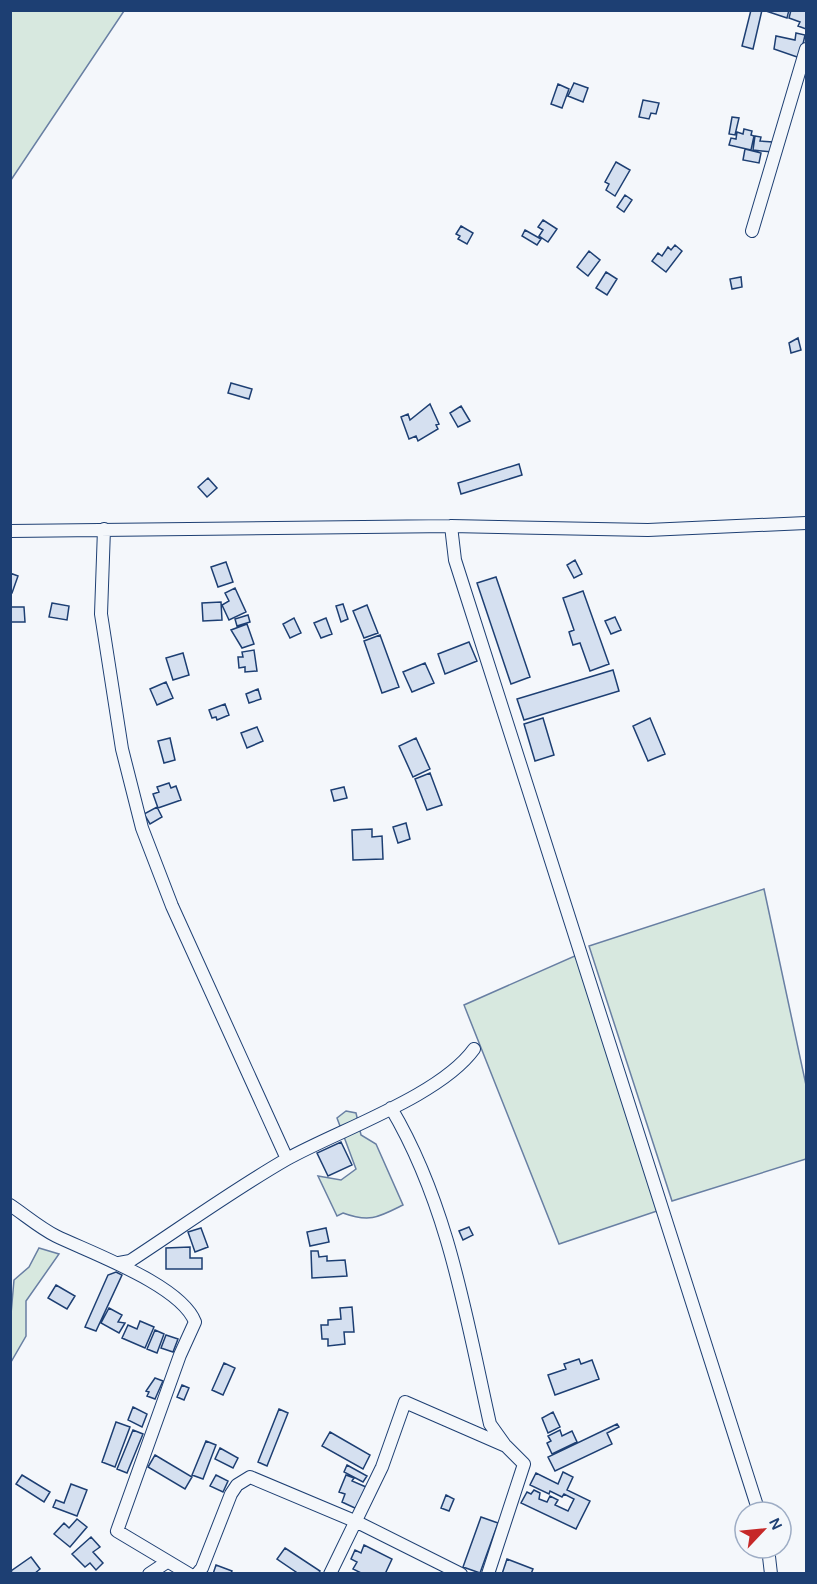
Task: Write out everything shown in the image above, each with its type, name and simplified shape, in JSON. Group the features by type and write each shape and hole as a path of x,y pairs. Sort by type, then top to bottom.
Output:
{"street":[{"path":"752,231 807,49"},
{"path":"10,531 451,526 648,530 807,523"},
{"path":"451,526 455,560 755,1500"},
{"path":"104,529 101,614 122,748 142,828 172,906 287,1160"},
{"path":"118,1263 130,1261 287,1160 391,1108 465,1062 474,1049"},
{"path":"391,1108 402,1127 449,1243 490,1424 506,1446 524,1464 488,1574"},
{"path":"10,1205 54,1235 146,1277 191,1312 195,1322 180,1355 117,1531 189,1574"},
{"path":"330,1574 382,1467 405,1402 506,1446"},
{"path":"197,1574 202,1568 231,1494 245,1478 256,1477 357,1522 461,1574"},
{"path":"149,1574 167,1562"}],"shaded area":[{"path":"10,11 124,11 11,180"},
{"path":"764,889 806,1085 806,1159 672,1201 589,946"},
{"path":"577,955 657,1211 559,1244 464,1005"},
{"path":"346,1111 356,1113 361,1135 376,1144 403,1205 368,1218 343,1213 337,1216 318,1176 341,1180 356,1169 337,1118"},
{"path":"39,1248 59,1254 26,1301 26,1336 11,1362 14,1280 29,1267"}],"building":[{"path":"751,10 762,10 753,49 742,46"},
{"path":"763,10 789,10 787,18"},
{"path":"791,10 806,11 806,29 798,26 800,22 789,18"},
{"path":"796,33 805,35 800,58 774,49 776,36 795,40"},
{"path":"574,83 588,88 583,102 568,96"},
{"path":"558,84 569,89 562,108 551,104"},
{"path":"643,100 659,103 656,114 651,113 649,119 639,117"},
{"path":"732,117 739,118 735,135 729,134"},
{"path":"744,129 752,131 751,135 754,136 751,150 729,145 731,138 736,139 737,132 743,134"},
{"path":"755,136 761,137 760,141 773,142 772,152 753,150"},
{"path":"745,149 761,153 759,163 743,160"},
{"path":"616,162 630,170 615,196 606,190 609,184 605,182"},
{"path":"625,195 632,200 624,212 617,207"},
{"path":"543,220 557,229 548,242 539,236 543,230 538,227"},
{"path":"461,226 473,233 467,244 458,239 460,236 456,234"},
{"path":"525,230 541,239 537,245 522,236"},
{"path":"675,245 682,251 666,272 652,261 658,253 662,256 668,247 671,250"},
{"path":"589,251 600,260 588,276 577,267"},
{"path":"606,272 617,279 607,295 596,288"},
{"path":"741,277 742,287 732,289 730,279"},
{"path":"798,338 801,350 791,353 789,343"},
{"path":"231,383 252,389 249,399 228,393"},
{"path":"430,404 439,424 436,425 438,429 418,441 416,436 409,439 401,417 408,414 410,420"},
{"path":"461,406 470,421 458,427 450,413"},
{"path":"519,464 522,475 461,494 458,483"},
{"path":"208,478 217,488 207,497 198,487"},
{"path":"575,560 582,574 574,578 567,565"},
{"path":"226,562 233,582 218,587 211,567"},
{"path":"10,573 18,576 12,593 10,593"},
{"path":"496,577 530,677 511,684 477,583"},
{"path":"235,588 246,612 229,620 222,605 229,601 225,593"},
{"path":"583,591 609,664 590,671 580,643 573,645 569,632 574,630 563,598"},
{"path":"221,602 222,620 203,621 202,603"},
{"path":"52,603 69,606 67,620 49,617"},
{"path":"343,604 348,619 341,622 336,606"},
{"path":"367,605 378,633 364,638 353,611"},
{"path":"10,607 24,607 25,622 10,622"},
{"path":"248,615 250,622 237,626 235,619"},
{"path":"615,617 621,630 611,634 605,621"},
{"path":"294,618 301,633 290,638 283,624"},
{"path":"326,618 332,634 321,638 314,623"},
{"path":"247,624 254,644 242,648 231,630"},
{"path":"380,635 399,687 382,693 364,641"},
{"path":"469,642 477,661 445,674 438,654"},
{"path":"254,650 257,671 245,672 245,667 239,668 238,657 243,657 242,652"},
{"path":"183,653 189,675 173,680 166,658"},
{"path":"425,663 434,683 412,692 403,672"},
{"path":"613,670 619,691 524,720 517,699"},
{"path":"166,682 173,698 157,705 150,689"},
{"path":"258,689 261,699 249,703 246,694"},
{"path":"225,704 229,715 217,720 216,717 212,718 209,710"},
{"path":"543,718 554,755 535,761 524,724"},
{"path":"650,718 665,754 648,761 633,726"},
{"path":"257,727 263,741 247,748 241,733"},
{"path":"170,738 175,760 164,763 158,741"},
{"path":"416,738 430,769 413,777 399,746"},
{"path":"430,773 442,805 427,810 415,779"},
{"path":"169,783 171,788 176,786 181,800 158,808 153,794 159,792 157,787"},
{"path":"344,787 347,798 334,801 331,790"},
{"path":"157,807 162,817 150,824 144,814"},
{"path":"406,823 410,839 398,843 393,827"},
{"path":"372,829 372,837 382,836 383,859 353,860 352,830"},
{"path":"341,1142 352,1165 328,1176 317,1153"},
{"path":"469,1227 473,1235 463,1240 459,1231"},
{"path":"201,1228 208,1247 195,1252 188,1232"},
{"path":"326,1228 329,1242 310,1246 307,1232"},
{"path":"190,1247 190,1258 202,1258 202,1269 166,1269 166,1248"},
{"path":"311,1251 318,1251 319,1257 327,1256 327,1261 345,1260 347,1276 312,1278"},
{"path":"116,1272 122,1275 96,1331 85,1327 108,1275"},
{"path":"56,1285 75,1296 67,1309 48,1298"},
{"path":"352,1307 354,1332 344,1332 345,1344 328,1346 328,1339 322,1339 321,1325 328,1325 328,1320 341,1319 340,1308"},
{"path":"109,1308 122,1315 118,1322 125,1323 119,1333 101,1323"},
{"path":"140,1321 154,1327 145,1348 122,1338 128,1325 137,1329"},
{"path":"155,1330 164,1334 157,1353 147,1349"},
{"path":"166,1335 178,1339 173,1352 161,1348"},
{"path":"579,1359 581,1364 592,1360 599,1379 555,1395 548,1375 566,1369 564,1364"},
{"path":"224,1363 235,1368 223,1395 212,1390"},
{"path":"155,1378 163,1381 155,1399 147,1396 149,1392 146,1391"},
{"path":"182,1385 189,1388 184,1400 177,1397"},
{"path":"133,1407 147,1414 142,1427 128,1420"},
{"path":"279,1409 288,1413 267,1466 258,1462"},
{"path":"553,1412 560,1427 548,1433 542,1418"},
{"path":"116,1422 130,1427 115,1467 102,1462"},
{"path":"617,1424 619,1427 607,1433 612,1444 555,1471 548,1457"},
{"path":"133,1430 143,1434 127,1473 117,1469"},
{"path":"560,1430 562,1436 572,1431 577,1442 552,1454 547,1443 551,1441 548,1436"},
{"path":"330,1432 370,1455 363,1469 322,1446"},
{"path":"206,1441 216,1445 203,1479 192,1475"},
{"path":"220,1448 238,1458 233,1468 215,1459"},
{"path":"155,1455 192,1477 185,1489 148,1467"},
{"path":"347,1465 367,1476 363,1482 344,1472"},
{"path":"563,1472 573,1477 567,1490 590,1501 576,1529 521,1503 527,1492 531,1494 534,1490 540,1493 539,1499 547,1502 550,1496 558,1500 555,1505 568,1511 574,1499 564,1494 562,1497 550,1491 549,1494 530,1485 536,1473 558,1484"},
{"path":"22,1475 50,1492 44,1502 16,1484"},
{"path":"216,1475 228,1481 223,1492 210,1486"},
{"path":"346,1475 354,1478 352,1481 366,1487 357,1509 342,1502 345,1494 339,1492"},
{"path":"71,1484 87,1490 77,1516 53,1507 56,1500 64,1503"},
{"path":"446,1495 454,1499 449,1511 441,1508"},
{"path":"481,1517 498,1523 480,1573 463,1567"},
{"path":"77,1519 87,1527 70,1547 54,1534 64,1523 69,1528"},
{"path":"91,1537 100,1547 93,1552 103,1563 96,1570 90,1563 85,1567 72,1554"},
{"path":"364,1545 392,1559 385,1574 363,1574 353,1569 357,1562 351,1559 355,1550 361,1553"},
{"path":"285,1548 320,1571 318,1574 299,1574 277,1559"},
{"path":"31,1557 40,1569 34,1574 13,1574 11,1571"},
{"path":"507,1559 533,1569 531,1574 502,1574"},
{"path":"216,1565 232,1571 231,1574 213,1574"}]}
